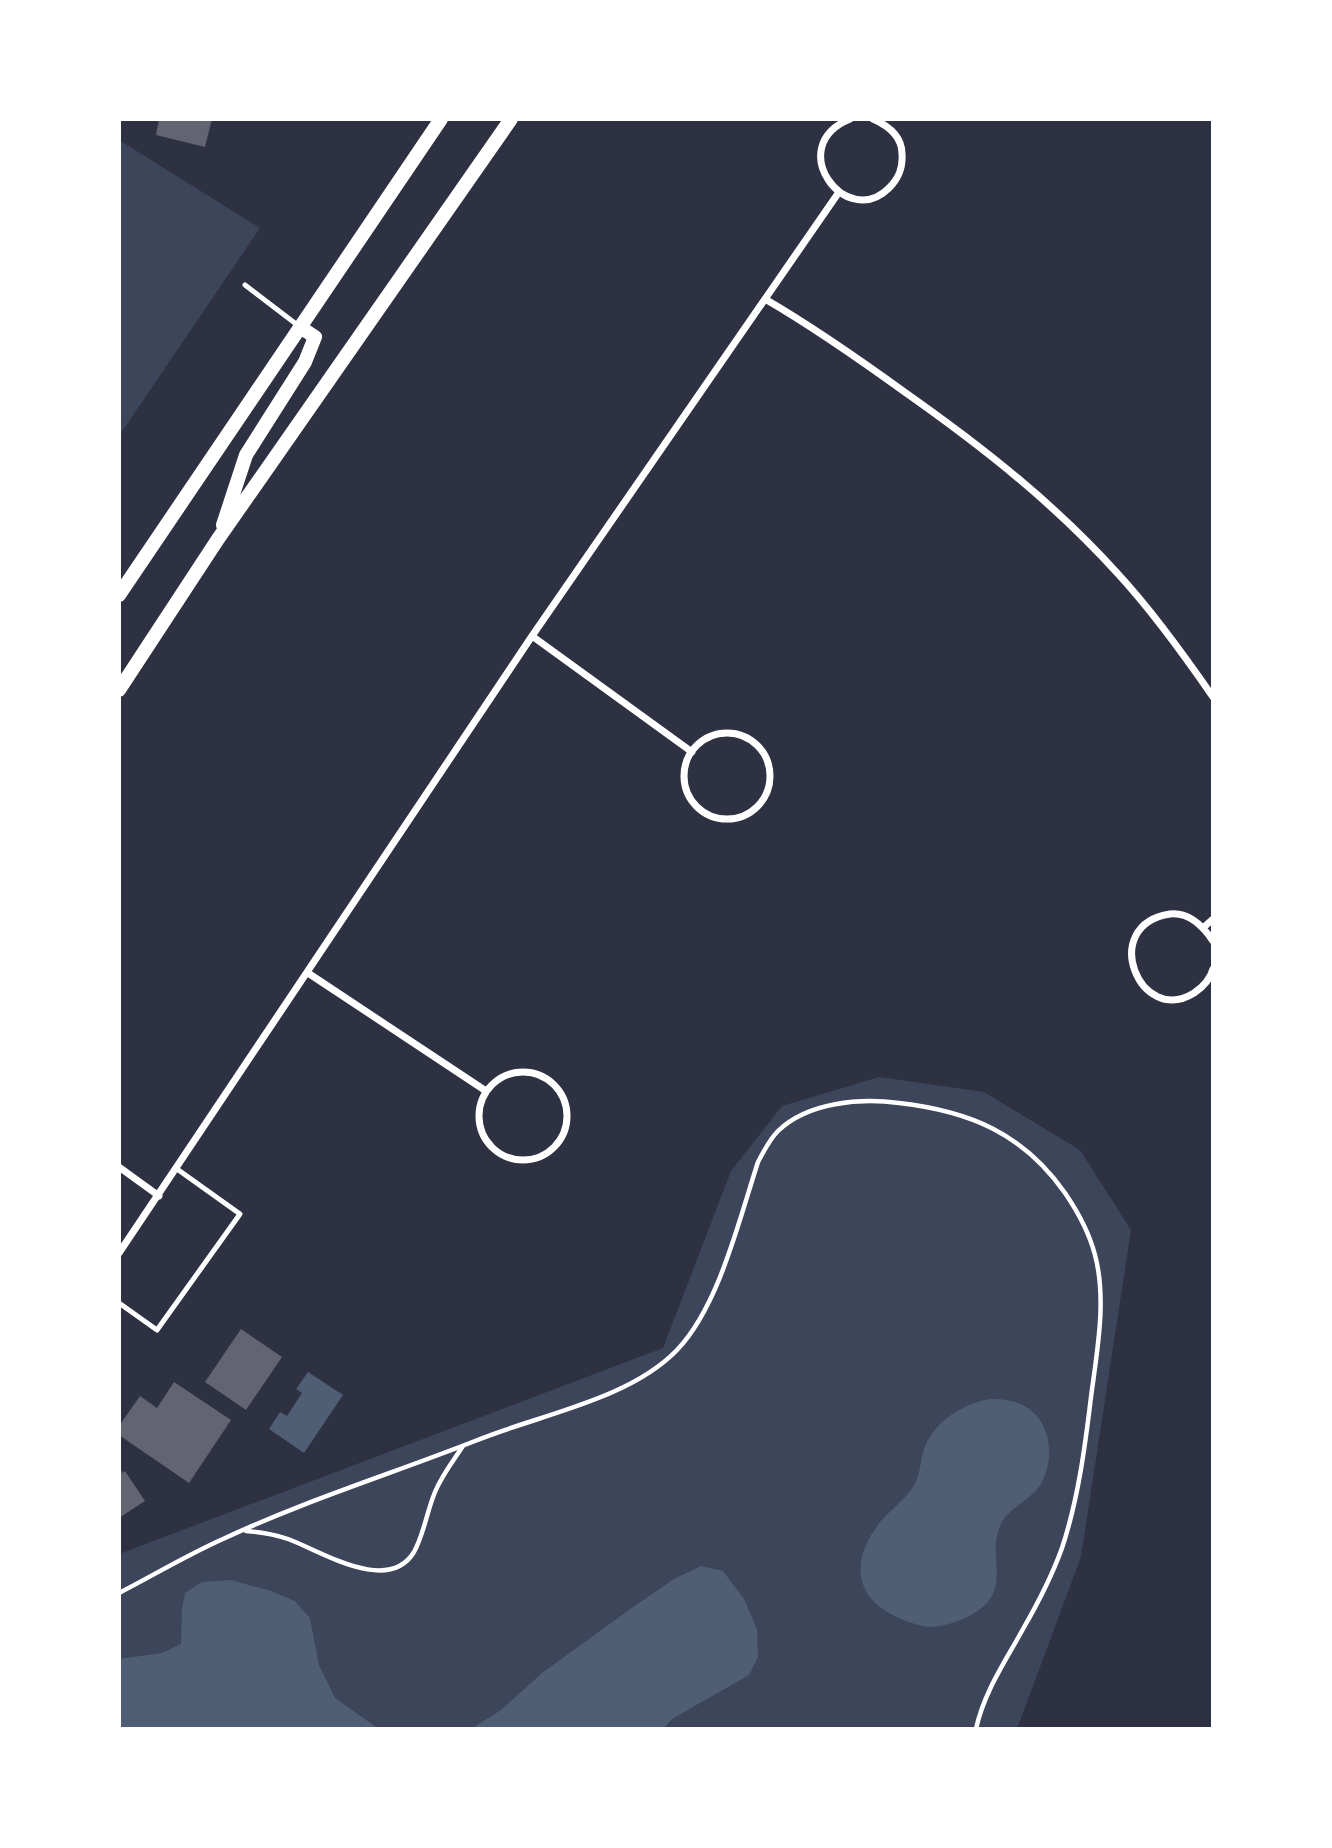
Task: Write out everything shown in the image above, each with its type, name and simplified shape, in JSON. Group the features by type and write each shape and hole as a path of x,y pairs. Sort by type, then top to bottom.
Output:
{"main road":[{"path":"119,595 441,119"},
{"path":"119,690 218,539 511,119"},
{"path":"218,539 246,455 305,362 315,337 300,327"}],"street":[{"path":"850,119 839,124 827,135 821,150 821,166 827,181 839,192 854,198 870,198 885,192 896,181 902,166 902,150 896,135 885,124 873,119"},
{"path":"119,1253 122,1242 159,1196 532,636 839,192"},
{"path":"765,299 820,331 969,437 1050,505 1120,575 1178,646 1213,697"},
{"path":"532,636 692,752"},
{"path":"719,734 736,734 752,740 763,752 770,767 770,784 763,800 751,812 736,818 719,818 704,812 691,800 685,784 685,768 692,752 704,740 719,734"},
{"path":"1213,941 1204,927 1190,918 1174,914 1158,917 1144,926 1134,939 1130,956 1133,972 1142,986 1156,996 1172,999 1188,996 1202,987 1213,968"},
{"path":"1204,927 1213,919"},
{"path":"308,973 486,1091"},
{"path":"515,1072 532,1072 548,1079 560,1091 566,1107 566,1125 559,1140 547,1153 531,1159 514,1159 498,1152 486,1140 480,1124 479,1107 486,1091 498,1079 515,1072"},
{"path":"119,1167 159,1196"}],"lane":[{"path":"245,285 300,327"},
{"path":"119,1303 157,1330 240,1214 177,1169"}],"path":[{"path":"119,1593 195,1552 242,1531 643,1377 677,1350 702,1317 765,1147 779,1130 801,1116 838,1104 891,1102 952,1112 1002,1132 1021,1145 1059,1185 1076,1209 1096,1255 1100,1307 1089,1414 1073,1508 1061,1549 1041,1595 989,1689 976,1729"},
{"path":"242,1531 285,1538 365,1569 384,1572 392,1570 401,1566 414,1551 442,1478 464,1446"}],"shaded area":[{"path":"119,140 260,228 119,436"},
{"path":"879,1077 984,1092 1080,1150 1131,1230 1081,1557 1017,1729 119,1729 119,1554 663,1348 731,1171 782,1106"},
{"path":"308,1372 343,1395 304,1453 269,1429 280,1412 287,1416 302,1393 296,1389"},
{"path":"990,1399 1008,1400 1035,1414 1042,1423 1049,1444 1048,1467 1035,1492 1008,1513 1001,1524 996,1551 997,1576 990,1599 980,1609 948,1624 927,1627 903,1620 874,1602 865,1590 861,1561 866,1544 881,1521 913,1487 923,1452 933,1432 958,1410"},
{"path":"701,1566 723,1571 744,1599 757,1629 758,1657 749,1675 672,1719 663,1729 471,1729 501,1710 542,1673 633,1607 674,1579"},
{"path":"231,1580 295,1601 310,1618 319,1665 335,1698 379,1729 119,1729 119,1659 162,1653 181,1644 185,1593 202,1582"}],"building":[{"path":"159,119 212,119 205,147 156,135"},
{"path":"241,1329 282,1357 246,1410 205,1382"},
{"path":"174,1382 231,1420 189,1483 119,1435 119,1426 140,1396 157,1408"},
{"path":"119,1467 123,1473 125,1471 145,1501 119,1518"}]}
